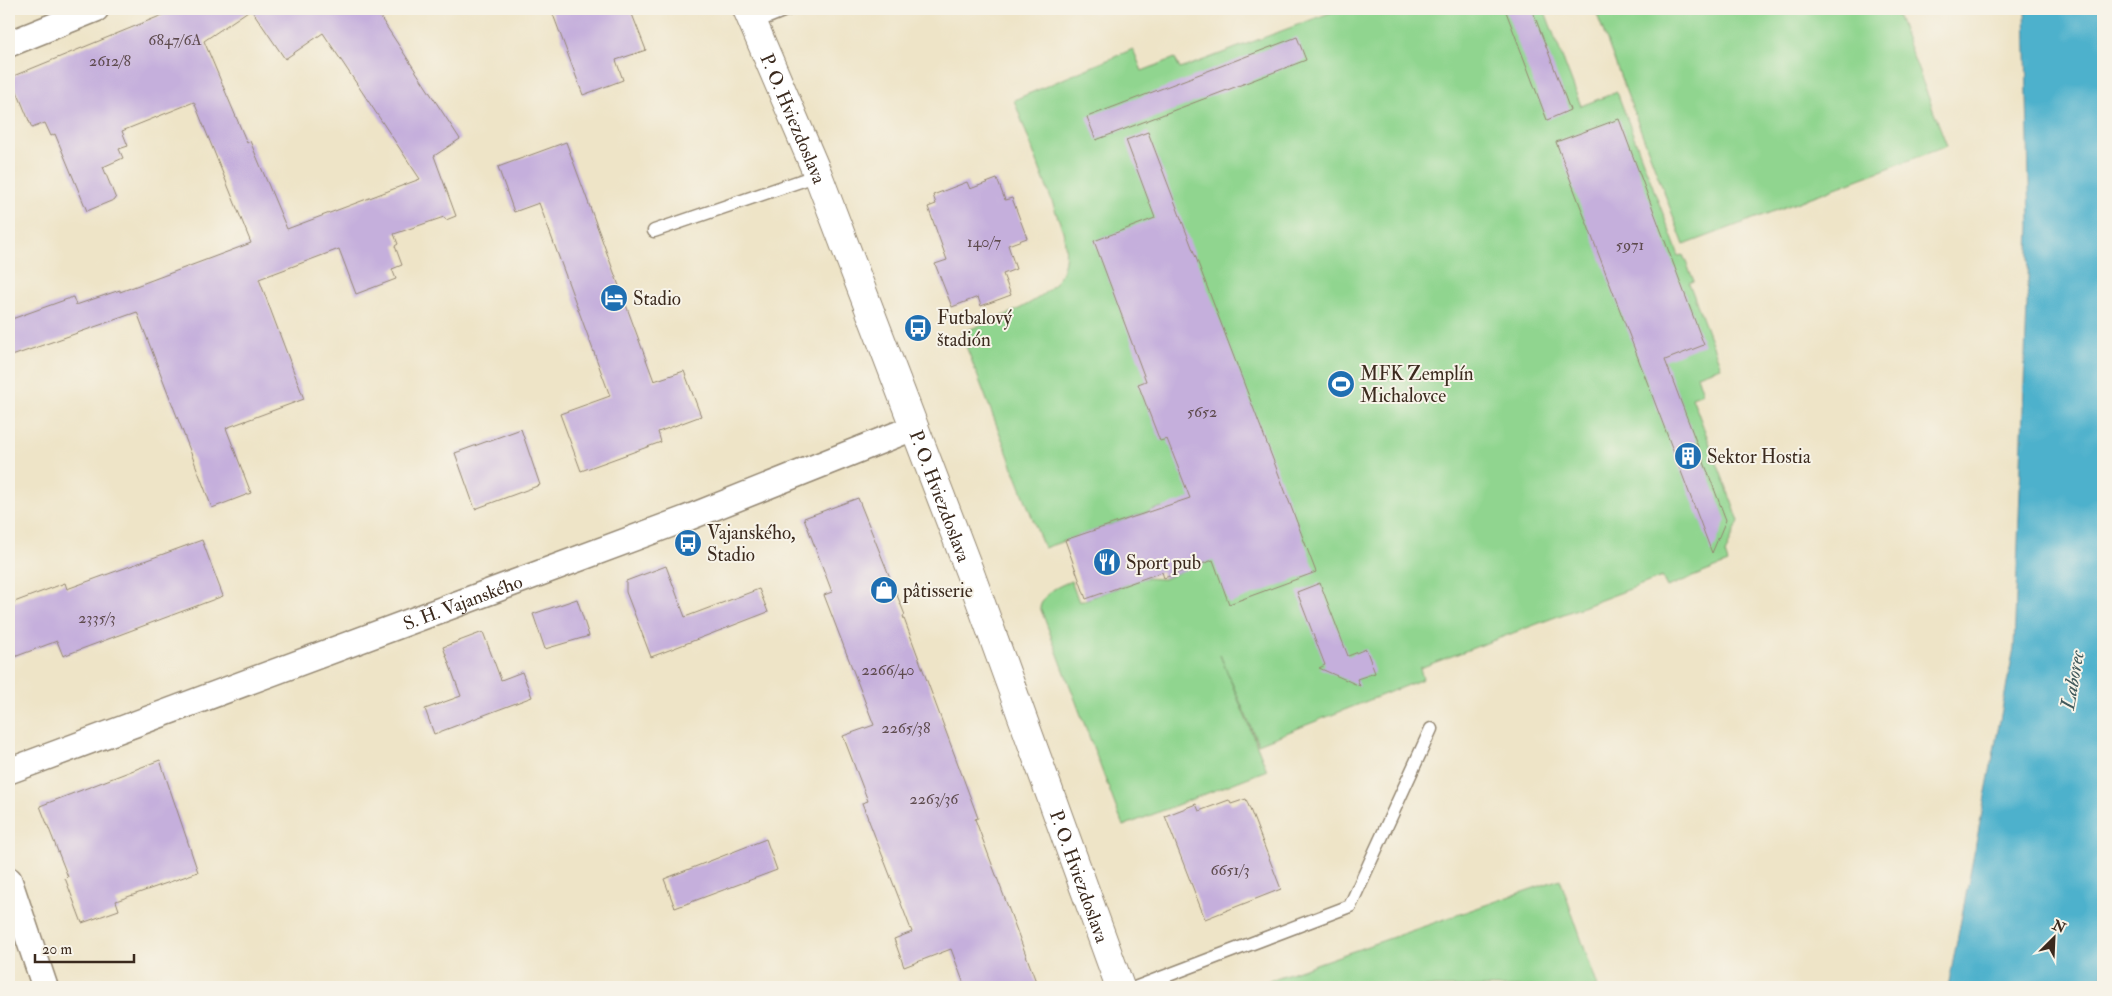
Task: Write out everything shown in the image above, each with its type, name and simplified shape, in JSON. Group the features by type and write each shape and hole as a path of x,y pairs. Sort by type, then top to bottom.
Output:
{"street":[{"path":"9,44 96,9"},
{"name":"P. O. Hviezdoslava","path":"750,16 818,175 913,428 970,572 1120,987"},
{"name":"S. H. Vajanského","path":"9,771 685,519 913,428"},
{"path":"9,880 46,987"}],"lane":[{"path":"750,16 788,9"},
{"path":"654,230 818,175"},
{"path":"1137,987 1350,906 1431,729"}],"green space":[{"name":"MFK Zemplín Michalovce","path":"1340,9 1544,9 1581,106 1617,92 1679,256 1683,255 1694,281 1689,283 1721,367 1697,375 1703,393 1692,397 1739,521 1725,554 1728,563 1667,587 1662,577 1420,668 1423,679 1258,744 1220,655 1267,770 1123,826 1040,607 1048,593 1071,581 1079,602 1144,578 1164,579 1184,570 1162,507 1044,548 961,333 1006,315 1036,299 1059,278 1065,261 1066,252 1063,231 1014,100 1133,49 1142,71 1175,58 1180,69"},
{"path":"1595,9 1895,9 1947,146 1684,245"},
{"path":"1560,879 1598,987 1250,987"}],"water":[{"name":"Laborec","path":"2025,9 2103,9 2103,987 1948,987 2014,648 2030,226"}],"building":[{"path":"177,9 251,9 375,9 460,139 434,156 456,216 446,220 444,217 394,234 398,244 395,246 402,265 392,269 396,279 356,294 339,249 259,279 304,399 226,428 251,493 212,508 137,312 9,357 9,320 73,297 76,305 120,290 120,292 251,243 194,102 122,131 128,146 119,149 123,158 103,167 116,199 87,211 55,134 51,136 45,123 32,128 11,77","holes":["251,9 285,59 323,33 420,179 287,229 250,141 247,143 204,41"]},
{"path":"551,9 630,9 646,50 616,60 623,80 583,95"},
{"path":"1505,9 1532,9 1570,110 1547,120"},
{"path":"1297,37 1306,60 1096,140 1087,117"},
{"path":"1619,119 1704,345 1665,360 1726,520 1712,553 1556,142"},
{"path":"1148,132 1316,572 1229,604 1213,560 1164,578 1162,572 1086,599 1065,540 1190,498 1167,439 1160,441 1138,384 1146,381 1094,241 1155,218 1126,140"},
{"name":"Stadio","path":"566,142 654,381 684,371 701,416 658,432 661,442 581,471 560,414 610,396 539,203 514,212 498,167"},
{"path":"997,179 1005,200 1012,198 1027,238 1008,245 1016,269 1003,274 1011,295 981,306 978,297 952,307 935,264 947,260 928,207 936,204 933,195 967,182 970,189"},
{"path":"521,429 540,485 475,509 455,453"},
{"path":"858,498 905,615 903,616 978,818 975,819 1038,987 965,987 951,949 904,967 894,939 912,932 862,803 868,801 843,736 874,725 824,595 832,592 804,518"},
{"path":"202,540 223,596 63,656 57,641 9,659 9,604 65,583 67,589"},
{"path":"666,566 685,617 759,589 768,612 651,657 626,592 626,581"},
{"path":"1320,583 1348,656 1366,649 1375,673 1357,679 1360,686 1319,668 1325,665 1297,592"},
{"path":"577,599 589,636 545,649 533,614"},
{"path":"483,632 501,680 522,672 532,697 434,734 425,709 461,696 443,647"},
{"path":"160,760 198,872 116,901 119,910 82,923 65,878 68,877 40,806"},
{"path":"1246,799 1281,889 1205,919 1165,816 1196,804 1199,811 1229,800 1231,804"},
{"path":"766,839 777,870 675,908 664,879"}],"place":[{"name":"Stadio","path":"614,298"},
{"name":"Futbalový štadión","path":"918,328"},
{"name":"MFK Zemplín Michalovce","path":"1341,384"},
{"name":"Sektor Hostia","path":"1688,456"},
{"name":"Vajanského, Stadio","path":"688,543"},
{"name":"Sport pub","path":"1107,562"},
{"name":"pâtisserie","path":"884,590"}]}
